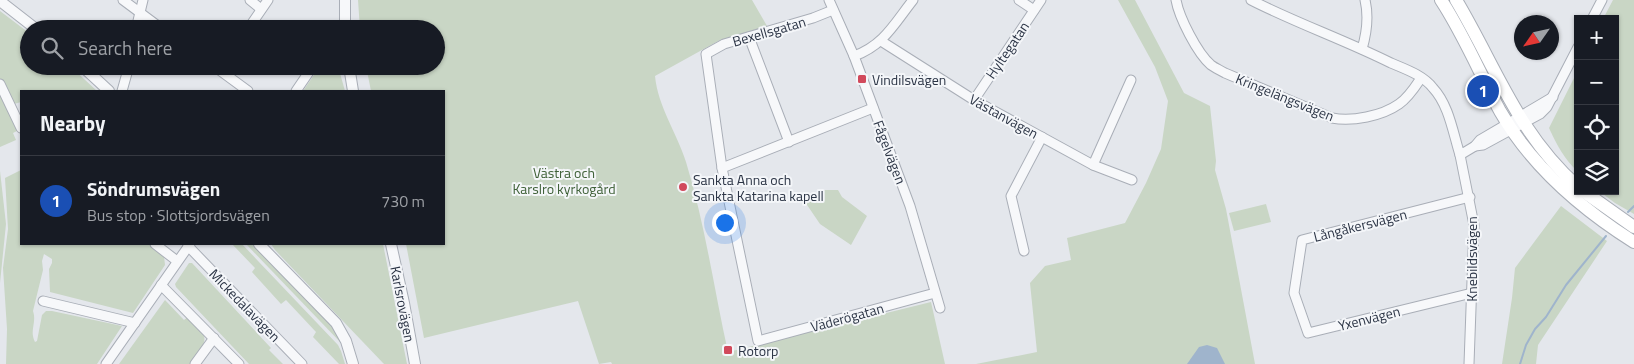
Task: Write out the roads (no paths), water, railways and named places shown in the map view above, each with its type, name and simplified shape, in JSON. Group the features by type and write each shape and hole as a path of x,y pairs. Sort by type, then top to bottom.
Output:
{"main road":[{"path":"1441,0 1516,124 1574,183"},
{"path":"1456,0 1535,161 1565,192 1616,231 1634,242"},
{"path":"1589,195 1634,227"}],"street":[{"path":"123,0 150,20"},
{"path":"138,20 143,0"},
{"path":"250,0 262,9"},
{"path":"254,20 268,0"},
{"path":"345,0 345,20"},
{"name":"Fågelvägen","path":"829,0 854,56 910,206 940,308"},
{"path":"854,56 867,52 881,41 913,0"},
{"path":"1019,0 1034,10"},
{"name":"Hyltegatan","path":"974,100 1041,0"},
{"name":"Kringelängsvägen","path":"1176,0 1178,9 1199,50 1210,64 1225,73 1332,118 1350,119 1389,110 1410,95 1421,78"},
{"name":"Knebildsvägen","path":"1250,0 1362,48 1421,78 1434,88 1451,122 1470,198 1474,225 1469,364"},
{"path":"1362,48 1368,22 1365,0"},
{"path":"1594,15 1602,0"},
{"path":"0,1 24,20"},
{"name":"Bexellsgatan","path":"722,168 706,54 724,44 813,18 833,10"},
{"path":"749,37 789,142"},
{"name":"Västanvägen","path":"881,41 974,100 1092,165 1132,180"},
{"path":"1460,155 1475,146 1483,146 1516,124 1540,114 1547,108 1574,55"},
{"path":"92,75 108,90"},
{"path":"122,90 126,75"},
{"path":"227,75 247,90"},
{"path":"297,90 307,75"},
{"path":"351,75 354,90"},
{"path":"1092,165 1131,80"},
{"path":"0,84 18,110"},
{"path":"722,168 873,108"},
{"path":"1024,251 1011,196 1042,137"},
{"name":"Väderögatan","path":"722,168 758,340 936,293"},
{"name":"Långåkersvägen","path":"1294,293 1302,240 1470,198"},
{"path":"155,245 177,261"},
{"name":"Mickedalavägen","path":"106,364 189,245 302,364"},
{"path":"262,245 336,323 346,341 353,364"},
{"name":"Karlsrovägen","path":"391,245 415,364"},
{"path":"161,285 239,364"},
{"name":"Yxenvägen","path":"1294,293 1308,333 1472,292"},
{"path":"43,301 135,322"},
{"path":"195,364 214,338"}],"water":[{"path":"1207,345 1217,348 1225,364 1187,364 1199,347"}],"waterway":[{"path":"1628,212 1634,206"},
{"path":"1520,364 1526,345 1535,329 1546,317 1566,285 1606,236"}],"place":[{"name":"Vindilsvägen","path":"862,79"},
{"name":"Söndrumsvägen","path":"1483,91"},
{"name":"Sankta Anna och Sankta Katarina kapell","path":"683,187"},
{"name":"Rotorp","path":"728,350"}],"park label":[{"name":"Västra och Karslro kyrkogård","path":"564,180"}]}
